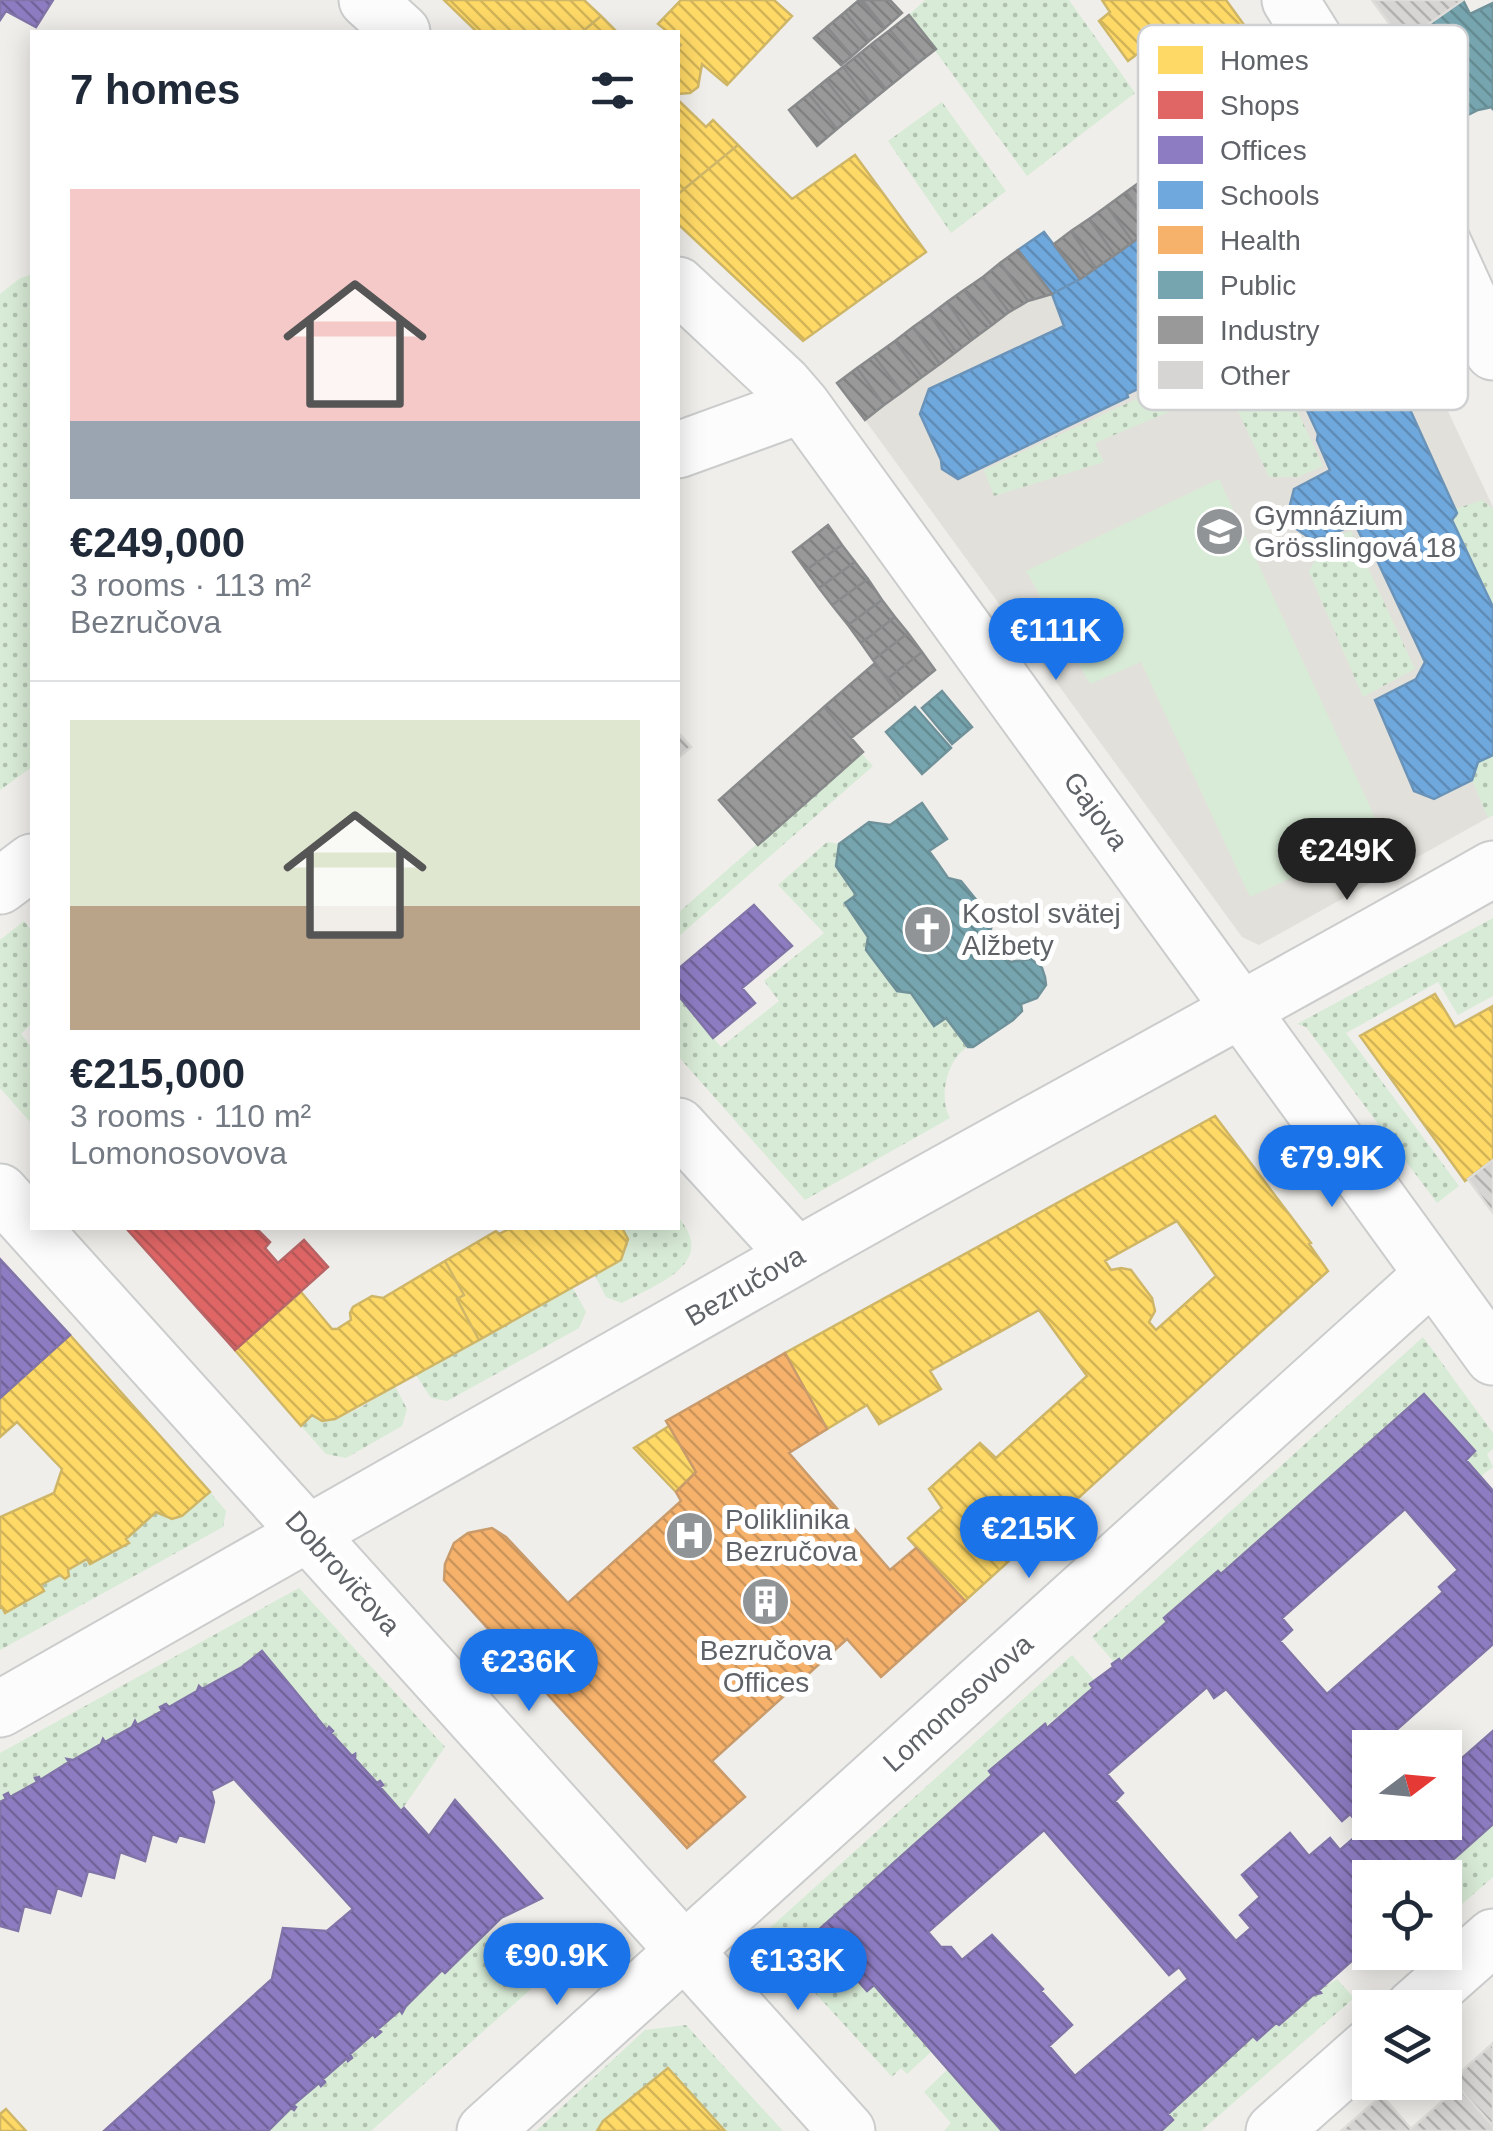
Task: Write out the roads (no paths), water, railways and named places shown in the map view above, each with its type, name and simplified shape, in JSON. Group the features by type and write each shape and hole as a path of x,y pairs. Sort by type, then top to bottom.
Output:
{"street":[{"path":"366,0 400,30"},
{"path":"1290,0 1306,25"},
{"name":"Gajova","path":"680,286 784,383 802,405 1493,1357"},
{"path":"1468,297 1493,352"},
{"path":"680,449 802,405"},
{"path":"0,886 30,864"},
{"name":"Bezručova","path":"0,1709 797,1256 1242,1012 1493,869"},
{"path":"680,1128 797,1256"},
{"name":"Dobrovičova","path":"0,1192 30,1225"},
{"name":"Dobrovičova","path":"34,1230 847,2131"},
{"name":"Lomonosovova","path":"485,2131 1432,1275"},
{"path":"1433,1990 1493,1937"},
{"path":"1274,2131 1352,2062"}],"place":[{"name":"Gymnázium Grösslingová 18","path":"1219,531"},
{"name":"Kostol svätej Alžbety","path":"927,929"},
{"name":"Poliklinika Bezručova","path":"690,1535"},
{"name":"Bezručova Offices","path":"766,1602"}]}
